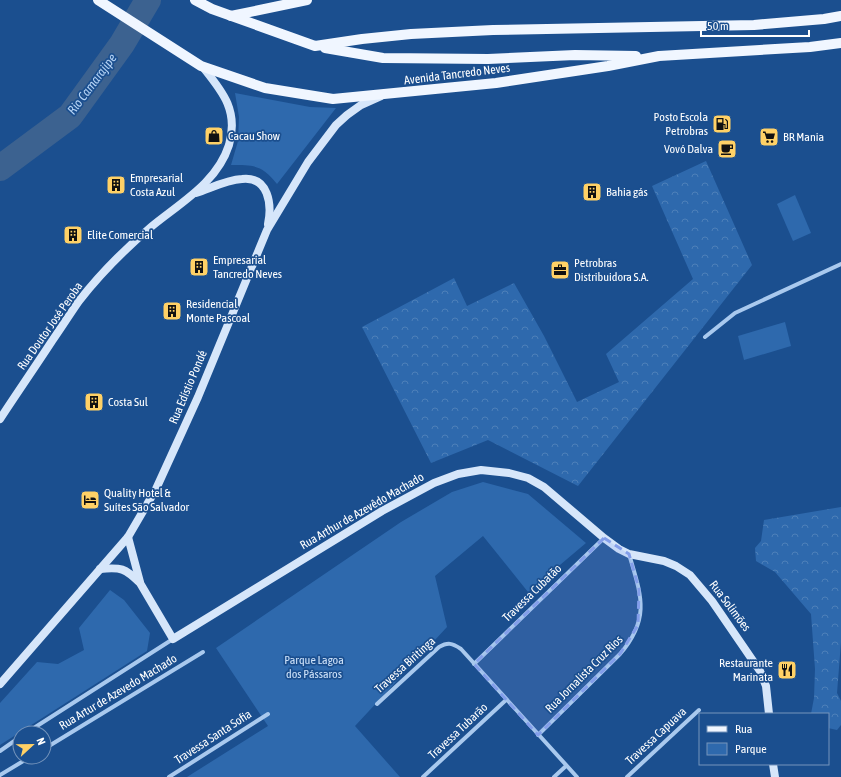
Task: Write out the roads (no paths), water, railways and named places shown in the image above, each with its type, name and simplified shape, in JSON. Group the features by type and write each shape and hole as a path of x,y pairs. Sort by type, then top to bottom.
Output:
{"main road":[{"path":"195,0 212,9 315,46 383,58 488,59 575,56 659,56"},
{"path":"231,16 307,0"},
{"name":"Avenida Tancredo Neves","path":"99,1 201,66 266,88 333,99 496,83 608,66 659,56 810,47 841,43"},
{"path":"315,46 411,34 564,28 754,26 841,16"}],"street":[{"name":"Rua Doutor José Peroba","path":"0,419 85,295 110,265 151,227 196,193 220,166 229,145 232,125 231,111 221,90 201,66"},
{"name":"Rua Edístio Pondé","path":"0,684 128,537 156,489 195,403 267,230 308,162 336,125 361,105 383,95"},
{"path":"196,193 228,182 243,179 256,181 265,189 269,201 270,214 267,230"},
{"path":"705,337 735,313 841,264"},
{"name":"Rua Arthur de Azevêdo Machado","path":"39,725 173,639 382,511 434,483 458,474 481,470 509,473 528,478 544,488 604,538 629,554"},
{"path":"128,537 140,583 173,639"},
{"name":"Travessa Cubatão","path":"474,664 604,538"},
{"name":"Rua Solimões","path":"629,554 664,561 676,566 690,575 712,601 752,656 766,686 769,713"},
{"name":"Rua Jornalista Cruz Rios","path":"538,735 620,654 631,641 638,625 641,608 639,589 629,554"},
{"path":"100,569 115,567 125,570 140,583"},
{"name":"Travessa Biritinga","path":"377,704 438,647 446,643 453,644 461,649 474,664"},
{"name":"Rua Artur de Azevedo Machado","path":"52,743 203,652"},
{"path":"474,664 577,777"},
{"name":"Travessa Tubarão","path":"423,777 506,700"},
{"name":"Travessa Capuava","path":"627,777 699,710"},
{"name":"Travessa Santa Sofia","path":"169,777 268,714"},
{"path":"0,751 12,743"},
{"path":"0,775 17,765"},
{"path":"774,765 775,777"},
{"path":"554,777 566,766"}],"waterway":[{"name":"Rio Camarajipe","path":"0,168 70,116 122,44 148,0"}],"place":[{"name":"Posto Escola Petrobras","path":"722,124"},
{"name":"Cacau Show","path":"214,136"},
{"name":"BR Mania","path":"769,137"},
{"name":"Vovó Dalva","path":"727,149"},
{"name":"Empresarial Costa Azul","path":"116,185"},
{"name":"Bahia gás","path":"592,192"},
{"name":"Elite Comercial","path":"73,235"},
{"name":"Empresarial Tancredo Neves","path":"199,267"},
{"name":"Petrobras Distribuidora S.A.","path":"560,270"},
{"name":"Residencial Monte Pascoal","path":"172,311"},
{"name":"Costa Sul","path":"94,402"},
{"name":"Quality Hotel & Suítes São Salvador","path":"90,500"},
{"name":"Restaurante Marinata","path":"787,670"}],"park label":[{"name":"Parque Lagoa dos Pássaros","path":"314,667"}]}
